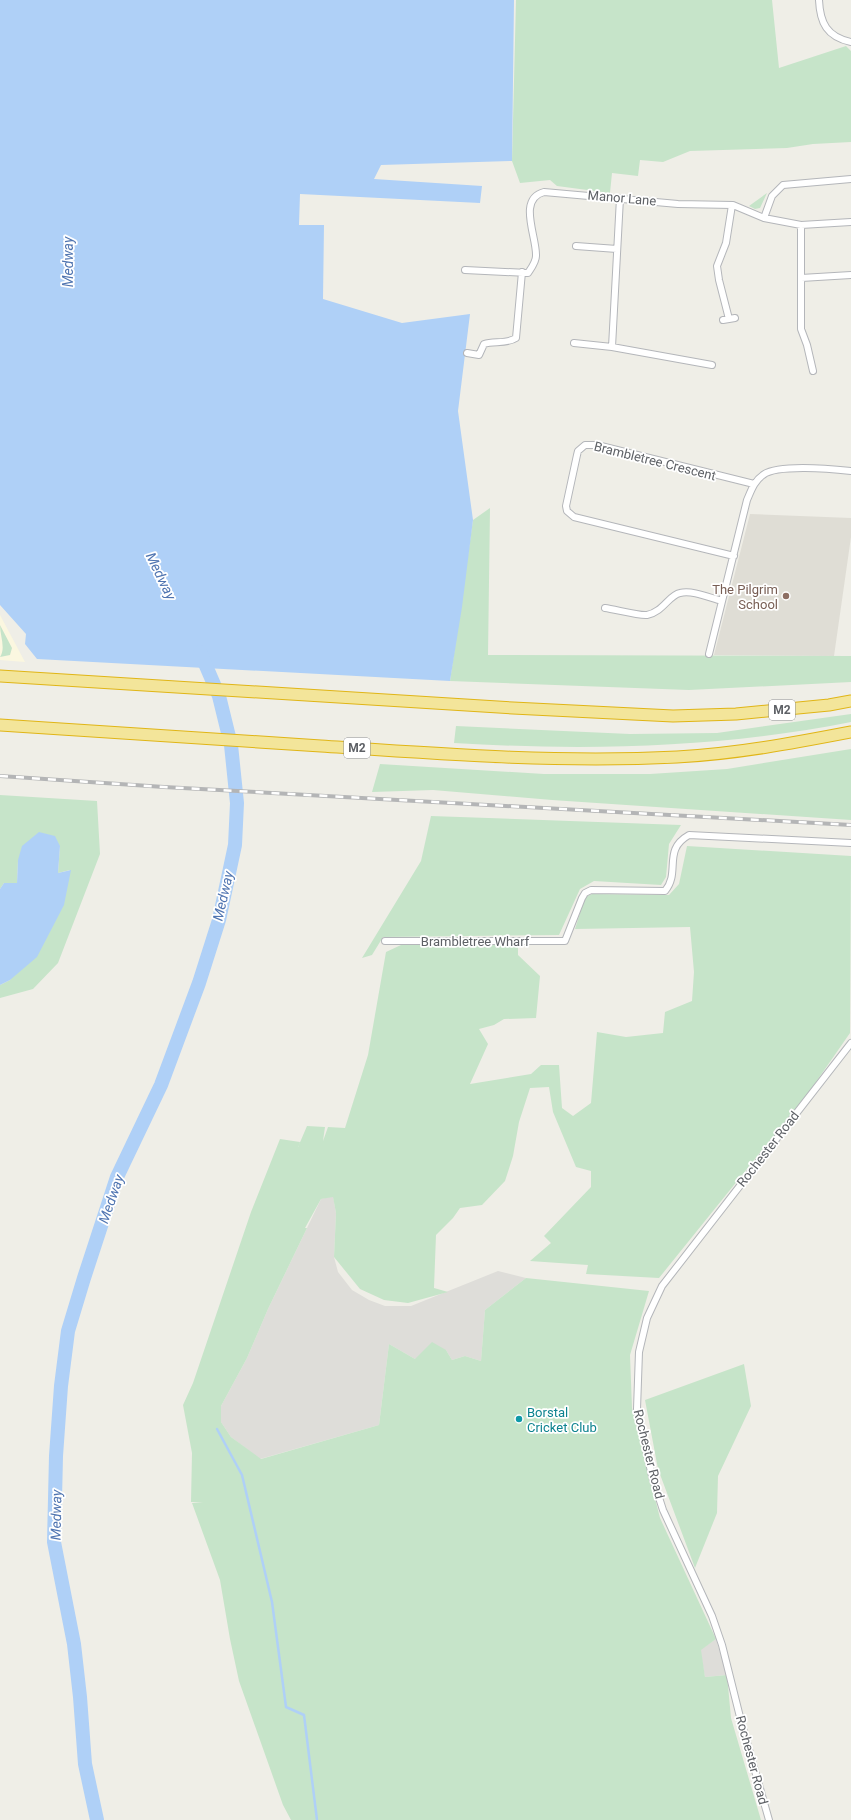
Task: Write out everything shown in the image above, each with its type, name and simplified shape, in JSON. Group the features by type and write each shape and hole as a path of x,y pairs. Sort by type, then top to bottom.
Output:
{"highway":[{"name":"M2","path":"0,676 513,708 673,716 713,715 814,707 851,701"},
{"name":"M2","path":"0,725 527,758 595,760 679,757 782,745 851,732"}],"street":[{"path":"819,0 820,12 825,27 834,37 851,42"},
{"path":"764,218 772,196 784,185 851,179"},
{"name":"Manor Lane","path":"522,272 528,273 534,263 536,255 530,210 532,200 539,193 544,192 678,204 732,205 764,218 801,225 851,222"},
{"path":"612,347 620,198"},
{"path":"729,319 722,294 717,266 726,243 732,205"},
{"path":"801,225 801,329 807,345 813,371"},
{"path":"576,246 617,250"},
{"path":"465,270 522,272 516,338 511,341 491,342 484,344 479,355 468,353"},
{"path":"801,278 851,275"},
{"path":"574,343 612,347 712,365"},
{"name":"Brambletree Crescent","path":"734,556 574,516 567,511 566,506 578,451 585,445 597,445 754,484"},
{"path":"710,654 747,500 754,484 764,474 782,469 851,471"},
{"path":"605,608 647,615 660,610 679,593 689,593 722,601"},
{"name":"Brambletree Wharf","path":"386,941 565,941 585,893 591,890 665,891 671,882 675,849 680,840 689,835 851,843"},
{"name":"Rochester Road","path":"769,1820 742,1725 722,1645 712,1616 663,1510 652,1476 637,1403 639,1352 647,1318 662,1286 851,1043"}],"shaded area":[{"name":"The Pilgrim School","path":"750,514 851,518 851,537 834,656 714,655"},
{"path":"0,615 25,662 0,660"},
{"path":"333,1196 336,1213 334,1257 338,1272 352,1290 369,1300 385,1306 411,1306 498,1271 526,1278 485,1310 481,1361 465,1356 452,1360 446,1350 415,1359 389,1344 379,1425 260,1459 231,1437 221,1422 221,1406 247,1358 268,1309 321,1199"},
{"path":"716,1639 727,1675 705,1677 700,1650"}],"green space":[{"path":"516,0 772,0 779,68 846,46 851,51 851,142 813,144 787,148 690,151 663,162 640,160 638,176 612,173 610,193 557,186 550,180 520,183 512,161"},
{"path":"767,193 760,208 755,209 749,206"},
{"path":"490,508 488,655 851,656 851,682 689,690 450,681 473,520"},
{"path":"0,625 12,648 10,655 0,657 3,646"},
{"path":"851,714 851,722 802,731 703,742 604,747 554,747 454,743 456,726 630,734 717,733"},
{"path":"851,749 851,820 552,800 433,790 372,792 380,764 544,774 650,774 727,769"},
{"path":"0,795 97,801 100,854 58,963 33,989 0,998 0,985 10,980 70,870 58,873 60,846 18,860 17,883 4,883 0,889"},
{"path":"431,816 681,825 669,844 666,877 661,885 594,881 580,889 559,935 383,937 372,955 362,958 421,861"},
{"path":"687,846 851,856 850,1033 809,1092 659,1278 586,1274 588,1265 530,1261 551,1243 544,1236 591,1187 591,1171 576,1167 553,1112 549,1087 530,1088 519,1122 513,1156 505,1181 482,1205 460,1208 453,1218 436,1235 434,1288 448,1292 408,1303 384,1300 360,1289 334,1257 336,1213 333,1197 321,1199 305,1228 307,1228 268,1309 247,1358 221,1406 221,1422 231,1437 261,1459 379,1425 389,1344 415,1359 432,1342 446,1350 452,1360 465,1356 481,1361 485,1310 526,1278 649,1291 630,1355 632,1408 660,1518 716,1639 701,1650 705,1677 727,1675 731,1718 761,1820 291,1820 283,1805 239,1681 220,1580 192,1503 203,1502 191,1502 192,1453 183,1405 193,1383 251,1212 280,1139 300,1142 298,1147 307,1126 325,1127 323,1141 328,1127 345,1128 368,1055 386,952 401,945 518,943 518,955 540,976 536,1018 504,1019 494,1025 479,1029 488,1044 470,1084 531,1074 541,1065 559,1065 562,1108 573,1116 591,1103 597,1032 626,1037 663,1033 665,1012 692,1001 694,972 690,927 575,929 585,897 592,894 669,895 679,884"},
{"path":"744,1364 751,1406 718,1476 717,1513 695,1568 658,1469 645,1400"}],"water":[{"path":"0,0 514,0 512,161 381,165 374,179 482,186 480,203 300,194 299,225 324,225 323,299 402,323 470,314 458,411 473,520 462,607 450,681 37,659 25,644 26,634 0,605"},
{"path":"39,832 55,836 60,846 58,873 71,870 64,905 37,957 10,980 0,985 0,889 4,883 17,883 18,860 22,846"}],"waterway":[{"name":"Medway","path":"97,1820 85,1764 74,1644 54,1542 56,1456 61,1386 68,1331 84,1278 117,1177 161,1085 199,983 219,920 235,845 237,803 231,745 219,696 200,652"},
{"path":"217,1429 242,1475 272,1602 286,1707 304,1715 317,1820"}],"railway":[{"path":"0,776 164,787 851,825"}],"place":[{"name":"The Pilgrim School","path":"786,596"},
{"name":"Borstal Cricket Club","path":"519,1419"}]}
